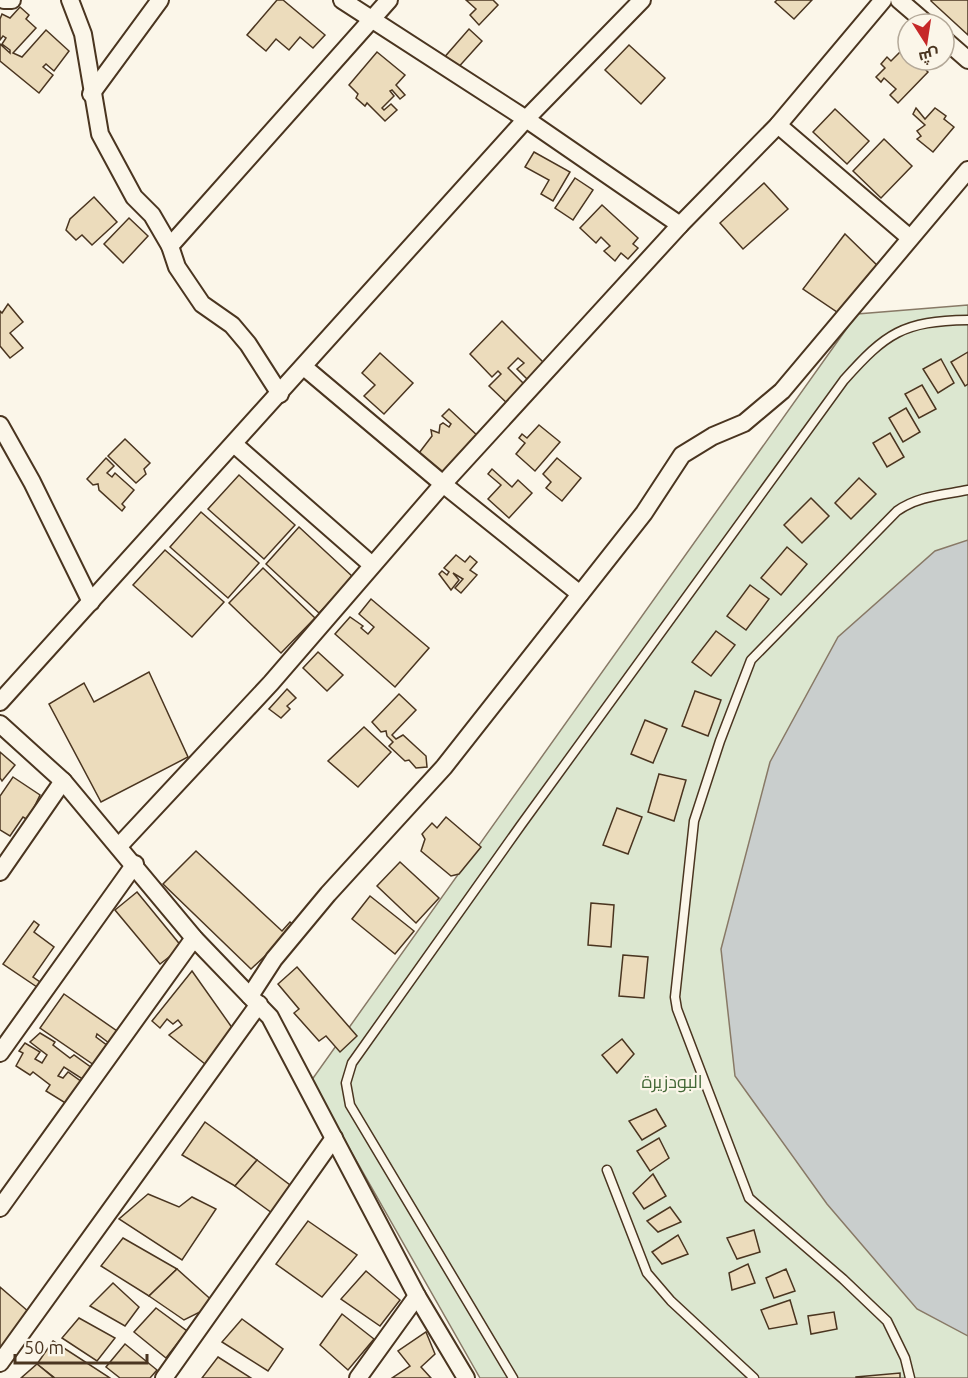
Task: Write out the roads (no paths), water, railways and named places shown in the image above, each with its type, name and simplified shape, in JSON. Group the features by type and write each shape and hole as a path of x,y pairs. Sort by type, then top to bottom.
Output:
{"street":[{"path":"4,0 12,0"},
{"path":"70,0 83,34 91,94 100,134 134,197 152,215 170,246 177,267 202,304 232,325 248,344 280,394"},
{"path":"91,94 160,0"},
{"path":"342,0 526,119 680,225"},
{"path":"170,246 389,0"},
{"path":"0,702 526,119 642,0"},
{"path":"119,846 271,683 442,484 680,225 778,125 883,0"},
{"path":"899,0 913,12"},
{"path":"956,50 968,60"},
{"path":"778,125 910,238"},
{"path":"0,1363 254,1000 274,959 328,894 444,767 644,513 682,455 713,436 744,423 782,392 968,170"},
{"path":"304,367 442,484 580,594"},
{"path":"0,425 32,482 91,602"},
{"path":"234,444 372,565"},
{"path":"0,724 63,781 135,864 194,938 254,1000 278,1030 417,1296 466,1378"},
{"path":"0,872 63,781"},
{"path":"0,1053 135,864"},
{"path":"0,1208 194,938"},
{"path":"164,1378 334,1138"},
{"path":"358,1378 417,1296"}],"lane":[{"path":"513,1378 350,1105 346,1083 352,1063 520,825 844,380 873,346 898,331 930,322 968,320"},
{"path":"910,1378 905,1358 887,1321 843,1279 749,1198 677,1009 675,997 694,821 720,741 754,653 897,511 923,498 968,490"},
{"path":"607,1170 647,1273 671,1302 754,1378"}],"park label":[{"name":"البودزيرة","path":"672,1082"}]}
